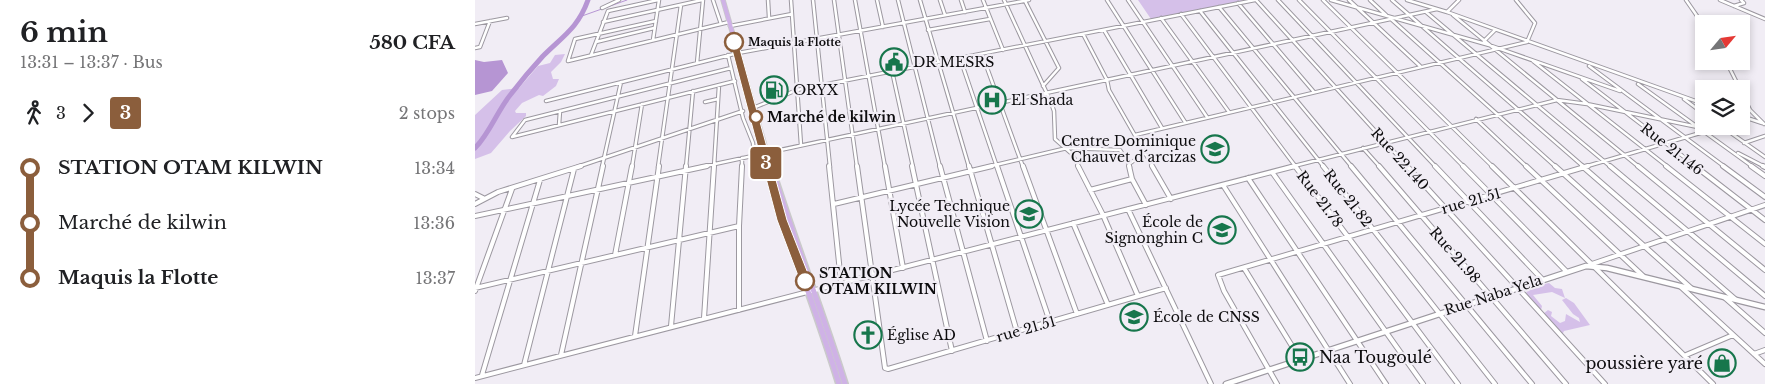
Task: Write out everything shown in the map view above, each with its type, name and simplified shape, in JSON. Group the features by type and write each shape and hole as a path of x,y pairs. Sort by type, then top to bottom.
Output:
{"main road":[{"path":"723,0 786,230 812,291 845,384"},
{"path":"812,291 839,384"}],"street":[{"path":"602,8 619,0"},
{"path":"591,55 603,22 610,10 659,0 653,40"},
{"path":"603,22 702,0 697,63"},
{"path":"713,0 721,24"},
{"path":"768,0 769,18"},
{"path":"791,0 801,145"},
{"path":"813,0 841,282"},
{"path":"834,0 863,198 872,275"},
{"path":"855,0 903,268"},
{"path":"877,0 883,27"},
{"path":"898,0 927,118 987,341"},
{"path":"919,0 1017,332"},
{"path":"940,0 945,15"},
{"path":"961,0 965,12"},
{"path":"983,0 1003,50"},
{"path":"1004,0 1054,112 1055,139 1073,154 1139,296"},
{"path":"546,100 728,55 1027,0 1059,68 1043,86"},
{"path":"1107,0 1185,122"},
{"path":"1128,0 1207,117"},
{"path":"753,108 797,90 1256,0"},
{"name":"Rue 22.140","path":"1256,0 1605,384"},
{"path":"1278,0 1542,279"},
{"path":"1299,0 1566,271"},
{"path":"1323,0 1686,355 1713,384"},
{"path":"1331,0 1489,44 1620,91"},
{"path":"1349,0 1420,67"},
{"path":"1370,0 1386,15"},
{"path":"1392,0 1737,301"},
{"path":"1407,0 1447,12 1695,101"},
{"path":"1447,12 1459,0"},
{"path":"1516,0 1535,24 1527,42"},
{"path":"1686,0 1696,15"},
{"path":"1721,0 1733,7 1765,19"},
{"path":"1733,7 1744,3 1741,0"},
{"path":"1237,4 1314,92"},
{"path":"635,336 681,5"},
{"path":"1219,7 1532,384"},
{"path":"475,216 1437,9"},
{"name":"Rue 21.82","path":"1200,11 1495,384"},
{"path":"1426,12 1765,296"},
{"path":"655,21 574,40 568,61 700,28 792,14"},
{"name":"Rue 21.78","path":"1181,14 1458,384"},
{"path":"1453,15 1765,270"},
{"path":"475,24 507,18"},
{"path":"1161,18 1229,112"},
{"path":"928,30 990,19"},
{"path":"1391,19 1691,289"},
{"path":"475,48 480,47 490,21"},
{"path":"595,42 654,28"},
{"path":"1103,30 1162,128"},
{"path":"1484,41 1495,30"},
{"path":"1083,34 1107,80 1109,90 1171,199"},
{"path":"1135,134 1527,42"},
{"path":"982,54 1077,314"},
{"path":"728,55 753,143 754,155"},
{"path":"960,58 1050,322"},
{"path":"1531,59 1765,244"},
{"path":"1585,63 1620,91 1765,197"},
{"path":"731,68 525,120 512,137 735,81"},
{"path":"892,71 952,351"},
{"name":"Rue 21.146","path":"1579,77 1765,220"},
{"path":"1633,80 1694,126"},
{"path":"561,355 621,82"},
{"path":"704,318 719,85"},
{"path":"671,326 693,91"},
{"path":"1681,97 1695,107"},
{"path":"705,102 718,99"},
{"path":"475,378 1535,104 1557,100 1587,104 1694,126"},
{"path":"615,255 630,182 642,104"},
{"path":"1750,110 1765,124"},
{"path":"559,125 560,111"},
{"path":"475,204 484,198 743,111"},
{"path":"1476,119 1645,277"},
{"path":"1750,119 1765,124"},
{"name":"rue 21.51","path":"1269,370 1224,291 1218,275 1695,135"},
{"path":"1708,135 1765,176"},
{"path":"1734,135 1765,157"},
{"path":"1744,143 1765,137"},
{"path":"834,204 996,167 1067,148 1120,150 1129,164 1132,179 1146,204"},
{"name":"Rue 21.98","path":"1363,148 1567,384"},
{"path":"1730,150 1765,166"},
{"path":"1129,164 1145,153"},
{"path":"739,310 739,226 742,158"},
{"path":"524,365 546,272 574,168"},
{"path":"1272,172 1423,384"},
{"path":"1248,178 1386,384"},
{"path":"1089,190 1132,179"},
{"path":"481,376 535,202 540,180"},
{"path":"1223,185 1350,384"},
{"path":"475,289 503,209 513,188"},
{"path":"475,194 484,198"},
{"path":"1593,265 1765,205"},
{"path":"1128,209 1211,384"},
{"path":"1073,223 1108,305"},
{"path":"475,289 739,226"},
{"name":"Rue Naba Yela","path":"1226,384 1566,271 1593,265 1765,307"},
{"path":"1244,268 1300,359"},
{"name":"rue 21.51","path":"872,275 886,369 1166,288"},
{"path":"1681,286 1765,364"},
{"path":"1723,297 1765,333"},
{"path":"1686,355 1733,335"},
{"path":"1754,354 1765,350"},
{"path":"1269,370 1277,384"}],"shaded area":[{"path":"1138,0 1246,0 1151,19"},
{"path":"565,54 561,62 551,72 553,79 559,79 556,86 543,96 539,95 522,103 515,111 516,113 526,113 526,116 491,153 475,159 475,115 502,90 519,88 538,66 550,63 555,55"},
{"path":"475,60 484,62 502,60 508,73 492,91 475,95"},
{"path":"1549,283 1555,288 1562,289 1565,298 1552,292 1533,295 1542,306 1541,310 1526,296 1527,288"},
{"path":"1566,298 1574,303 1590,325 1564,331 1562,335 1543,314 1548,310 1552,312 1551,316 1560,323 1565,321 1566,314 1580,322 1579,318 1573,314 1562,300"}],"waterway":[{"path":"475,148 519,84 543,56 575,25 588,0"},
{"path":"582,16 627,0"}],"bus line":[{"name":"3","path":"734,42 760,130 763,153 782,220 805,281"}],"place":[{"name":"Maquis la Flotte","path":"734,42"},
{"name":"DR MESRS","path":"894,62"},
{"name":"ORYX","path":"774,90"},
{"name":"El Shada","path":"992,100"},
{"name":"Marché de kilwin","path":"756,117"},
{"name":"Centre Dominique Chauvet d´arcizas","path":"1215,149"},
{"name":"Lycée Technique Nouvelle Vision","path":"1029,214"},
{"name":"École de Signonghin C","path":"1222,230"},
{"name":"STATION OTAM KILWIN","path":"805,281"},
{"name":"École de CNSS","path":"1134,317"},
{"name":"Église AD","path":"868,335"},
{"name":"Naa Tougoulé","path":"1300,357"},
{"name":"poussière yaré","path":"1722,363"}]}
